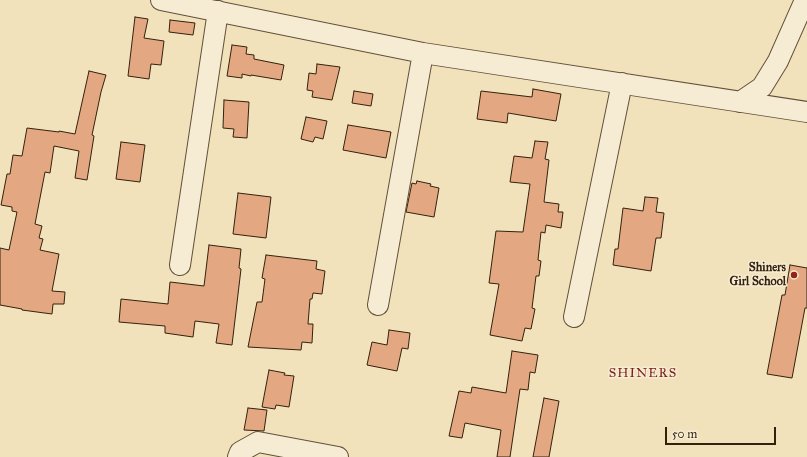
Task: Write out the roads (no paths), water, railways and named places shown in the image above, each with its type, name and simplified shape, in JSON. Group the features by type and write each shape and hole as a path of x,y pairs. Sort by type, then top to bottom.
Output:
{"street":[{"path":"161,0 423,53 740,102 805,110"},
{"path":"740,102 762,87 778,61 805,0"},
{"path":"180,265 218,11"},
{"path":"378,305 423,53"},
{"path":"574,317 622,83"},
{"path":"238,457 240,452 258,442 338,457"}],"place":[{"name":"Shiners Girl School","path":"794,275"}],"district":[{"name":"SHINERS","path":"643,374"}]}
